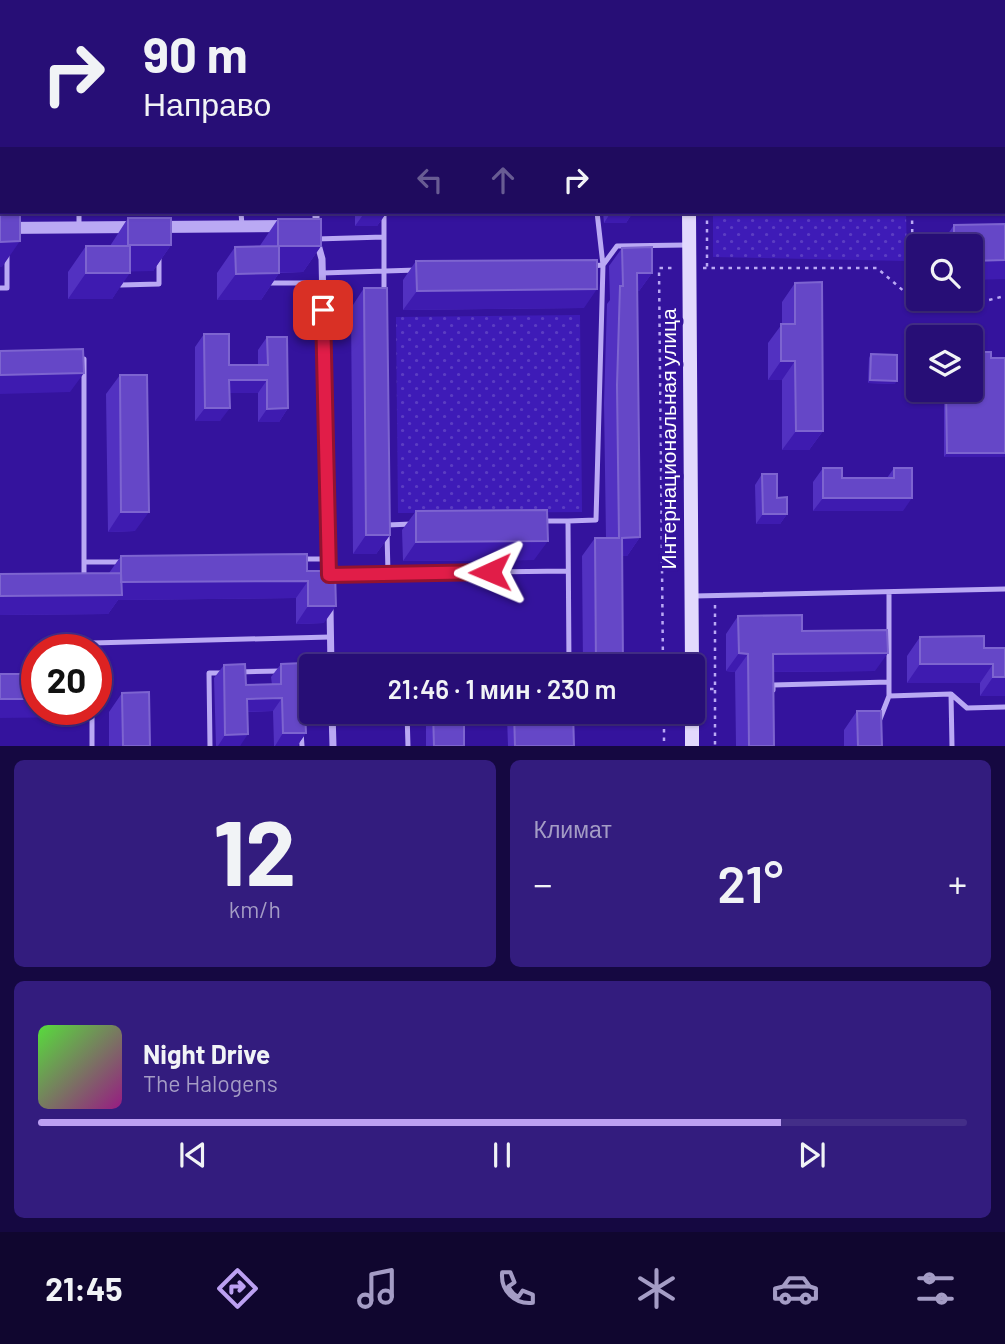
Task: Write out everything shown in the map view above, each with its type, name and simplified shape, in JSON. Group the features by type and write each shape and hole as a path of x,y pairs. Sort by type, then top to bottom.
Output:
{"main road":[{"name":"Интернациональная улица","path":"689,214 691,654"},
{"path":"692,724 692,746"}],"street":[{"path":"5,232 79,227 158,232 242,226 316,225 323,283 329,587"},
{"path":"329,600 331,654"},
{"path":"332,724 333,746"}],"lane":[{"path":"79,214 79,227"},
{"path":"241,214 242,226"},
{"path":"384,214 384,298"},
{"path":"526,522 596,520 603,265 597,214"},
{"path":"316,225 384,237"},
{"path":"589,266 603,265 617,246 690,245"},
{"path":"121,285 159,284 159,250"},
{"path":"0,288 7,288 7,252"},
{"path":"322,273 425,270"},
{"path":"265,283 323,283"},
{"path":"70,359 84,359 84,586"},
{"path":"387,512 388,573"},
{"path":"568,521 569,654"},
{"path":"387,525 415,524"},
{"path":"288,559 328,559"},
{"path":"84,562 125,562"},
{"path":"329,575 567,571"},
{"path":"691,596 1005,589"},
{"path":"879,720 889,696 889,592"},
{"path":"112,642 330,637"},
{"path":"211,746 209,673 286,671"},
{"path":"773,697 773,685 889,682"},
{"path":"889,696 951,694 967,708 1005,707"},
{"path":"951,694 952,746"},
{"path":"301,724 302,746"},
{"path":"407,724 408,746"},
{"path":"92,725 92,746"}],"path":[{"path":"707,214 707,268"},
{"path":"912,214 912,234"},
{"path":"663,654 659,268 877,268 906,293"},
{"path":"983,302 1005,296"},
{"path":"715,596 715,746"},
{"path":"705,689 715,689"},
{"path":"664,724 664,746"}],"shaded area":[{"path":"713,214 906,214 906,261 713,257"},
{"path":"580,315 582,512 398,513 396,317"}],"building":[{"path":"0,214 20,214 20,241 0,242"},
{"path":"128,218 171,218 171,245 128,245"},
{"path":"278,219 321,219 321,246 278,246"},
{"path":"1005,224 1005,260 983,261 983,234 954,234 954,225"},
{"path":"86,246 130,246 130,273 86,273"},
{"path":"279,246 279,273 236,274 235,247"},
{"path":"652,247 652,273 637,273 640,537 622,538 623,654 596,654 595,538 619,538 617,385 620,286 623,286 622,248"},
{"path":"597,260 597,289 417,291 416,261"},
{"path":"822,282 823,431 796,431 795,361 781,361 781,324 795,324 795,283"},
{"path":"364,288 387,288 390,535 366,535"},
{"path":"204,334 229,334 229,365 268,365 267,337 287,337 288,408 267,409 267,380 229,380 230,408 205,408"},
{"path":"83,349 84,373 0,375 0,351"},
{"path":"983,352 991,352 991,358 1005,358 1005,453 947,453 946,402 983,402"},
{"path":"871,354 897,355 897,381 870,380"},
{"path":"120,375 147,375 149,512 121,512"},
{"path":"823,468 842,468 842,478 894,478 894,468 912,468 912,498 823,498"},
{"path":"762,474 777,474 777,498 787,497 787,514 763,514"},
{"path":"547,510 548,541 416,542 416,511"},
{"path":"307,554 307,571 335,571 336,606 308,606 308,581 121,582 121,556"},
{"path":"121,573 122,595 0,596 0,574"},
{"path":"802,615 802,631 887,630 888,653 773,654 774,746 749,746 748,654 739,653 738,616"},
{"path":"984,636 984,648 1005,648 1005,677 993,677 993,664 920,664 920,637"},
{"path":"299,663 299,724 306,724 306,733 283,733 282,698 247,699 248,734 225,735 224,665 245,664 246,685 281,684 281,664"},
{"path":"0,674 21,674 21,699 0,699"},
{"path":"149,692 150,746 123,746 122,693"},
{"path":"857,711 881,711 882,746 858,746"},
{"path":"433,724 464,724 464,746 434,746"},
{"path":"514,724 573,724 574,746 515,746"}],"route":[{"path":"323,310 329,575 490,572"}]}
